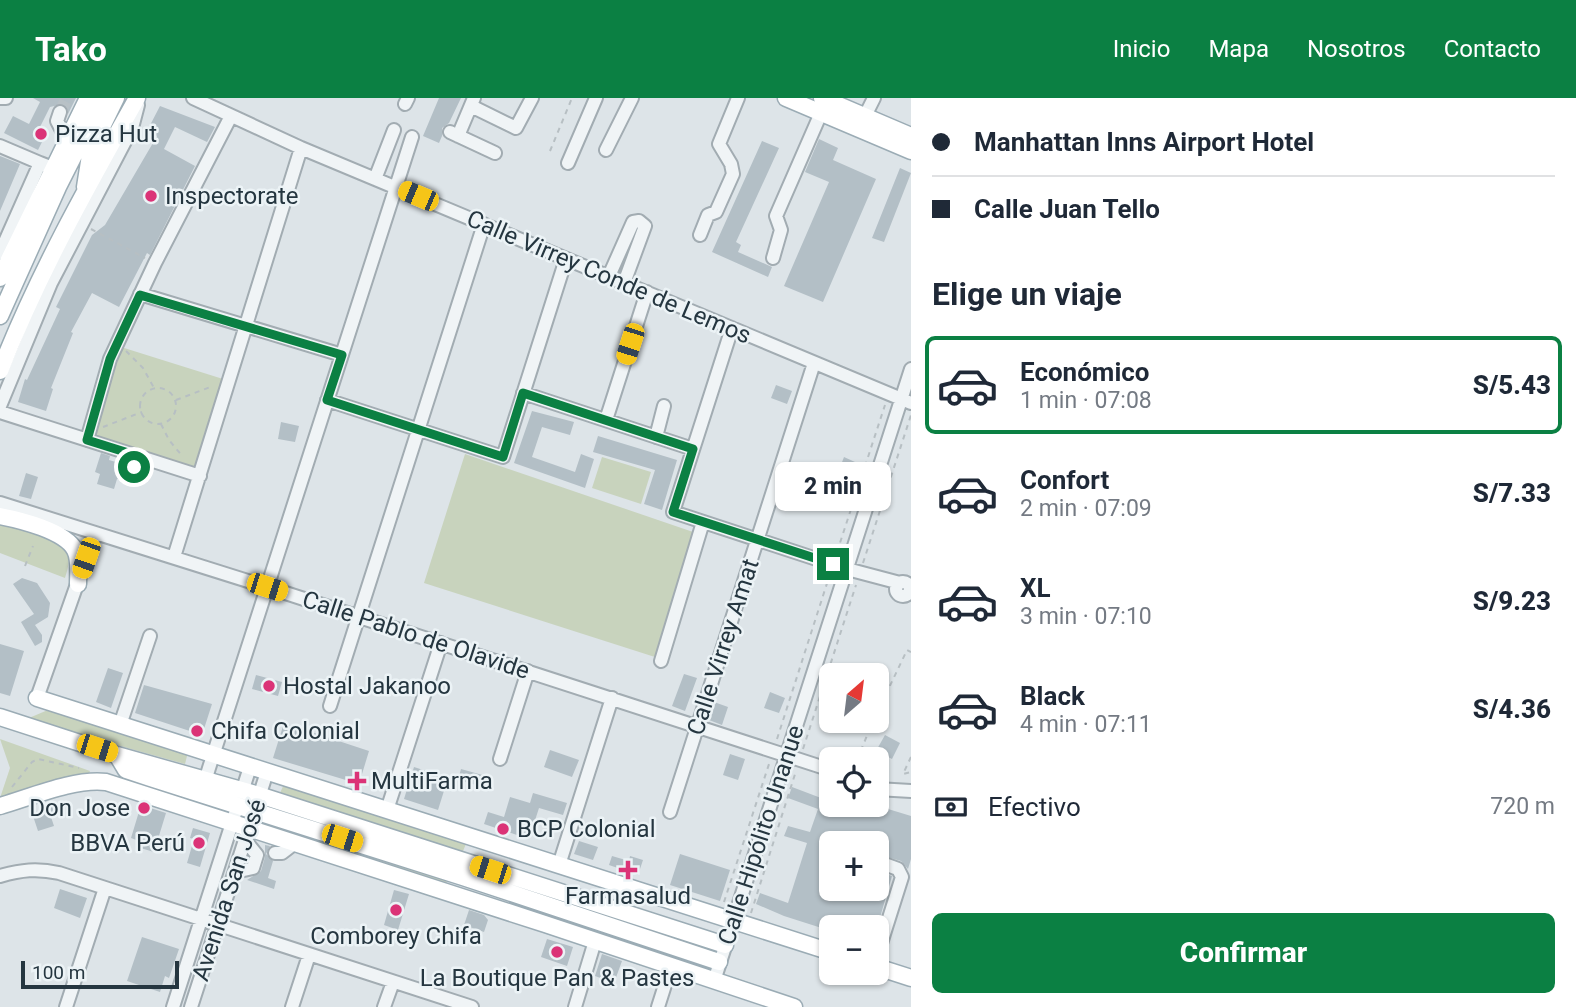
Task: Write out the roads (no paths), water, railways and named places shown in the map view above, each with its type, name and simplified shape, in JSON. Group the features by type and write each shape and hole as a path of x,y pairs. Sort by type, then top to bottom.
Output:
{"main road":[{"path":"0,316 4,275 88,98"},
{"path":"4,275 43,220 55,164 103,98"},
{"path":"84,192 91,149 116,98"},
{"path":"0,372 35,292 84,192 138,98"},
{"path":"786,98 865,116 911,136"},
{"path":"826,107 911,151"},
{"path":"43,220 52,234 65,230"},
{"path":"4,275 19,298 25,299 35,292"},
{"path":"0,516 56,533 66,540 74,548 78,559 78,584"},
{"path":"37,698 819,948"},
{"path":"0,717 117,755 206,778 240,798 465,870 725,945"},
{"path":"117,755 126,770 216,799 240,798"},
{"path":"0,806 95,781 120,786 232,823 259,843 295,843 794,1007"},
{"path":"457,895 474,838"},
{"path":"465,870 550,906 719,962"},
{"path":"545,924 550,906"},
{"path":"889,971 911,978"}],"street":[{"path":"0,98 6,98"},
{"path":"0,406 51,282 132,128 138,98"},
{"path":"495,153 454,134 472,102 516,128 532,98"},
{"path":"568,163 596,98"},
{"path":"606,150 632,98"},
{"path":"701,235 708,215 716,212 733,174 731,164 719,144 738,98"},
{"path":"865,116 874,98"},
{"name":"Calle Virrey Conde de Lemos","path":"200,100 302,148 906,401"},
{"path":"773,258 781,230 776,216 826,107"},
{"path":"60,112 57,121 67,140"},
{"path":"88,436 110,359 155,263 231,116"},
{"path":"375,179 394,130"},
{"path":"216,799 209,791 206,778 412,137"},
{"path":"0,146 55,164 0,253"},
{"path":"174,557 302,148"},
{"path":"609,276 633,222 639,220 645,226 624,283"},
{"path":"330,706 484,224"},
{"path":"327,400 503,457 566,258"},
{"path":"606,420 647,292"},
{"path":"140,295 342,355"},
{"path":"732,328 673,512 847,569 907,585"},
{"name":"Calle Virrey Amat","path":"670,812 814,363"},
{"name":"Calle Hipólito Unanue","path":"714,981 780,753 906,401 911,369"},
{"path":"523,393 693,449"},
{"path":"656,437 664,406"},
{"path":"0,412 88,436 136,462 200,473"},
{"name":"Calle Pablo de Olavide","path":"0,503 819,766"},
{"path":"661,661 703,522"},
{"path":"37,698 95,533"},
{"path":"120,725 150,636"},
{"path":"387,810 441,643"},
{"path":"500,759 528,671"},
{"path":"559,865 612,698"},
{"name":"Avenida San José","path":"173,1007 250,767"},
{"name":"Avenida San José","path":"191,1007 235,872 259,843 257,803 267,772"},
{"path":"889,790 911,791"},
{"path":"259,843 282,853 295,843"},
{"path":"889,866 898,869 902,877 889,919"},
{"path":"0,876 20,870 40,869 59,873 472,1007"},
{"path":"66,1007 105,888"},
{"path":"575,1007 595,940"},
{"path":"292,1007 309,954"},
{"path":"659,1007 671,966"},
{"path":"384,1007 393,982"}],"tunnel":[{"path":"60,112 67,98"}],"place":[{"name":"Pizza Hut","path":"41,134"},
{"name":"Inspectorate","path":"151,196"},
{"name":"Hostal Jakanoo","path":"269,686"},
{"name":"Chifa Colonial","path":"197,731"},
{"name":"MultiFarma","path":"357,781"},
{"name":"Don Jose","path":"144,808"},
{"name":"BCP Colonial","path":"503,829"},
{"name":"BBVA Perú","path":"199,843"},
{"name":"Farmasalud","path":"628,870"},
{"name":"Comborey Chifa","path":"396,910"},
{"name":"La Boutique Pan & Pastes","path":"557,952"}]}
